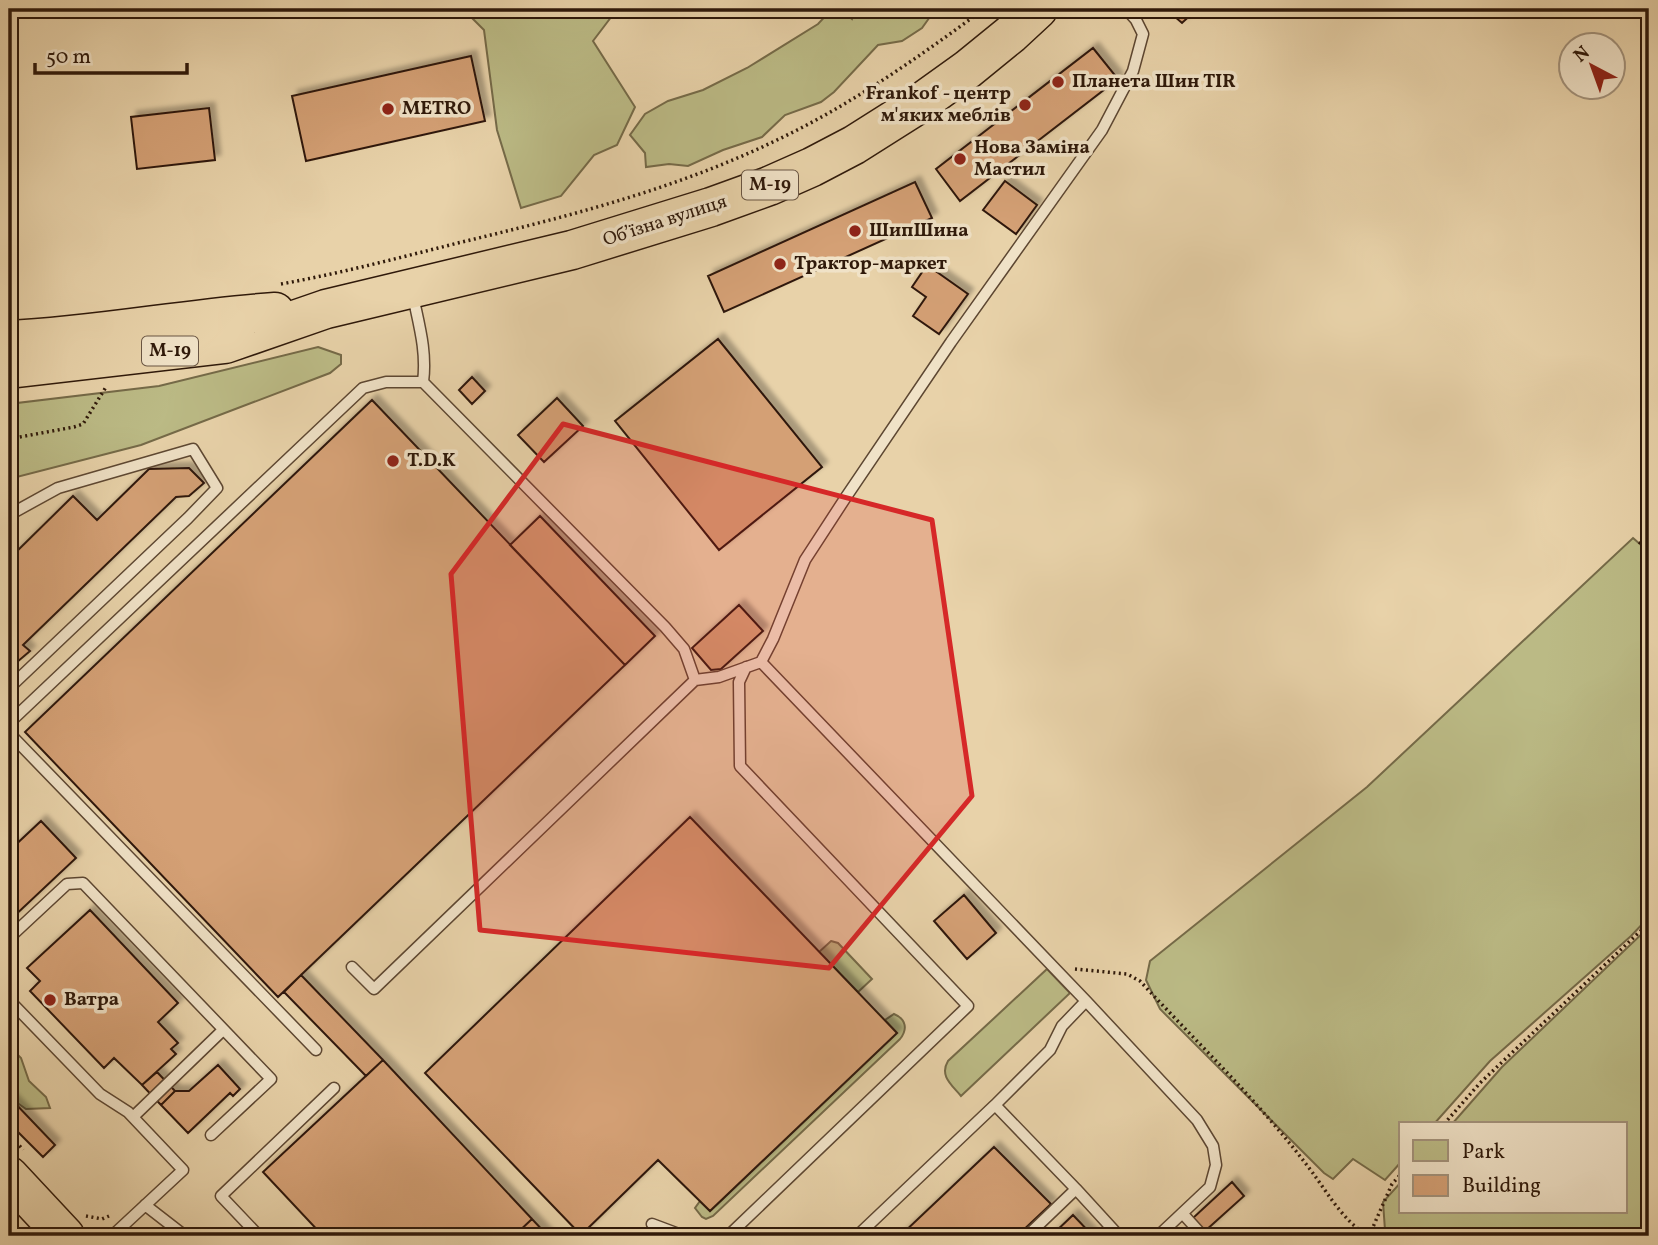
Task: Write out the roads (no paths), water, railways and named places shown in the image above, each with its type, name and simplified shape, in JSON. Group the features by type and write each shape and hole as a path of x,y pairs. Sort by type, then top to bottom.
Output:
{"highway":[{"name":"Обʼїзна вулиця","path":"326,309 572,250 769,186 854,145 922,102 968,69 1038,9"},
{"name":"М-19","path":"9,340 40,339 221,316 326,309"},
{"name":"М-19","path":"9,369 225,344 326,309"},
{"path":"17,1165 72,1222"}],"lane":[{"path":"352,967 374,989 695,680 719,677 761,662 806,560 819,539 951,342 1102,130 1133,71 1143,34 1126,9"},
{"path":"411,289 424,345 423,382"},
{"path":"9,723 363,387 386,382 423,382 666,627 684,649 695,680"},
{"path":"9,515 58,488 192,449 217,488 9,688"},
{"path":"761,662 1197,1120 1213,1146 1216,1164 1210,1187 1158,1236"},
{"path":"728,1236 968,1006 740,766 739,682 746,667"},
{"path":"9,733 316,1050"},
{"path":"9,938 67,884 83,883 271,1079 211,1135"},
{"path":"9,1000 100,1094 128,1112 183,1170 112,1236"},
{"path":"858,1236 1050,1050 1062,1027 1086,1001"},
{"path":"133,1117 223,1030"},
{"path":"259,1236 221,1196 334,1088"},
{"path":"995,1105 1119,1236"},
{"path":"1027,1236 1076,1189"},
{"path":"145,1205 185,1236"},
{"path":"1182,1214 1203,1236"},
{"path":"652,1224 684,1236"}],"place":[{"name":"Планета Шин TIR","path":"1058,82"},
{"name":"Frankof - центр м'яких меблів","path":"1025,105"},
{"name":"METRO","path":"388,109"},
{"name":"Нова Заміна Мастил","path":"960,159"},
{"name":"ШипШина","path":"855,231"},
{"name":"Трактор-маркет","path":"780,264"},
{"name":"T.D.K","path":"393,461"},
{"name":"Ватра","path":"50,1000"}]}
